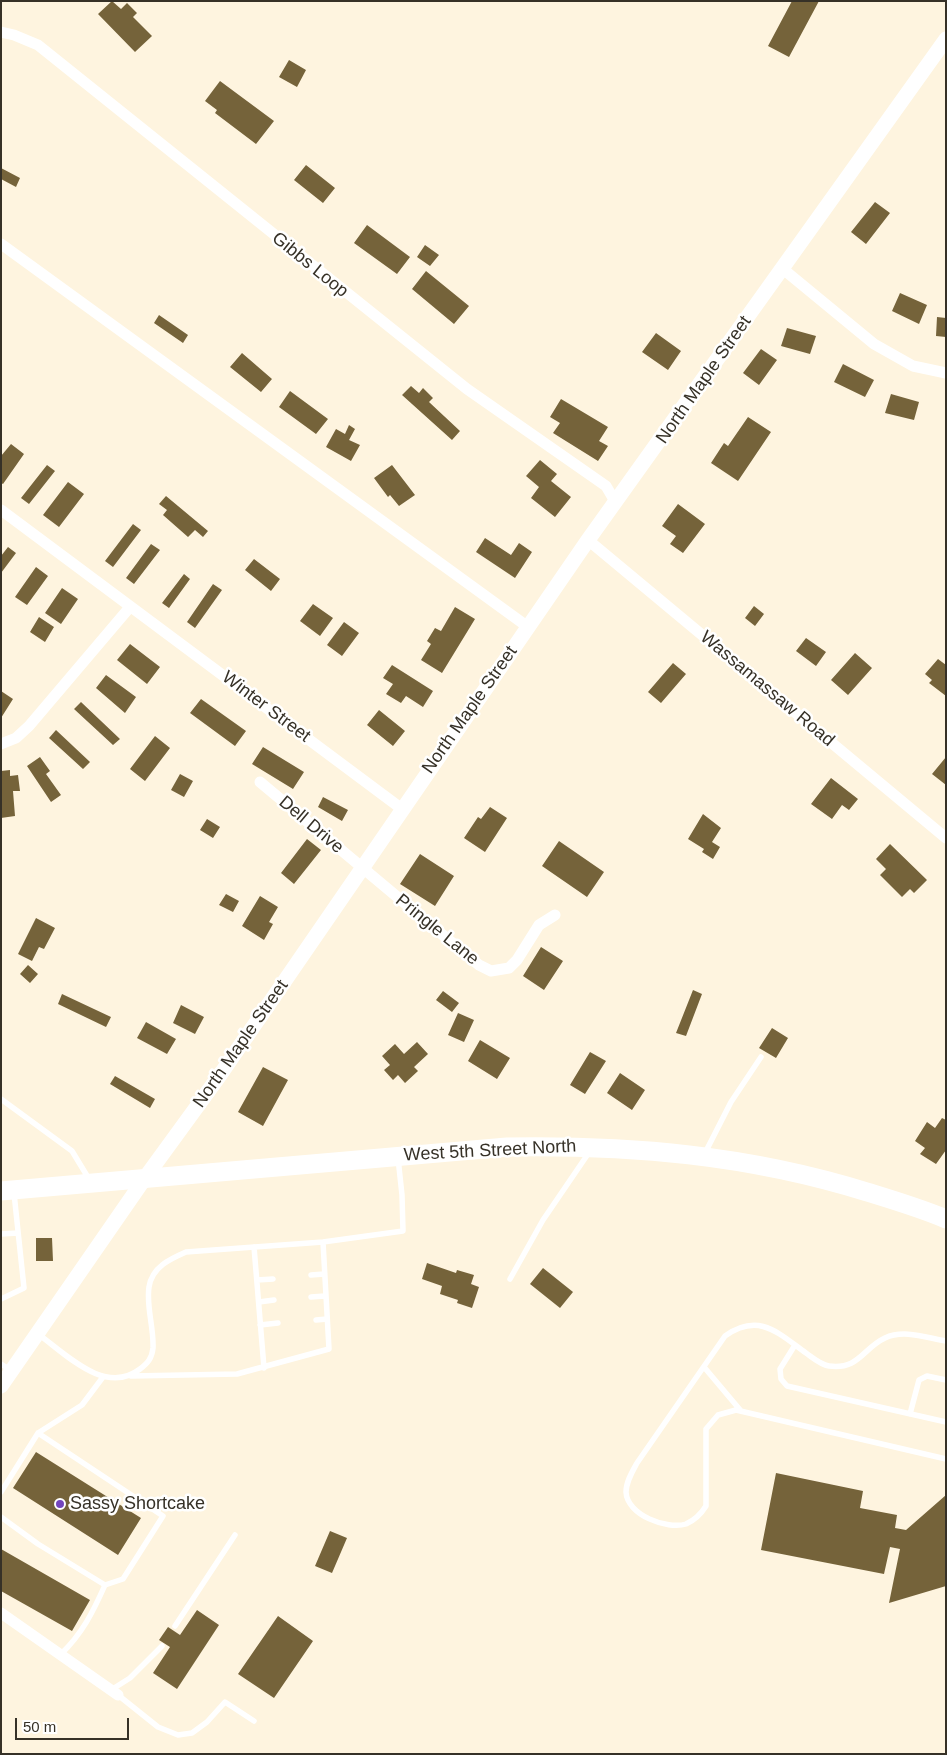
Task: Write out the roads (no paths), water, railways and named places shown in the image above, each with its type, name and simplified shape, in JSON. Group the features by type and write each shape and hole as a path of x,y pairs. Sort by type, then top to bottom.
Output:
{"main road":[{"name":"West 5th Street North","path":"8,1191 507,1146 594,1146 704,1155 787,1170 843,1184 945,1218"}],"street":[{"name":"Gibbs Loop","path":"1,32 38,45 466,389 606,486 616,502"},
{"name":"North Maple Street","path":"1,1386 6,1367 37,1333 220,1075 588,540 946,40"},
{"path":"1,244 528,627"},
{"path":"782,269 874,344 913,366 946,373"},
{"name":"Winter Street","path":"1,510 402,809"},
{"name":"Wassamassaw Road","path":"588,540 946,838"},
{"path":"1,744 16,738 29,726 130,607"},
{"name":"Dell Drive","path":"260,782 362,868"},
{"name":"Pringle Lane","path":"362,868 479,965 491,970 509,968 517,960 539,925 555,915"},
{"path":"1,1612 114,1693"}],"lane":[{"path":"704,1155 731,1102 761,1057"},
{"path":"1,1099 72,1150 92,1183"},
{"path":"510,1278 553,1204 594,1146"},
{"path":"132,1376 150,1362 153,1349 149,1286 155,1272 165,1261 186,1252 323,1242 403,1231 402,1195 397,1156"},
{"path":"1,1299 24,1288 18,1232 8,1191"},
{"path":"1,1234 18,1232"},
{"path":"37,1333 89,1371 110,1380 132,1376 237,1374 329,1349 323,1242"},
{"path":"254,1247 264,1368"},
{"path":"312,1275 324,1274"},
{"path":"257,1280 273,1278"},
{"path":"312,1297 326,1296"},
{"path":"258,1302 274,1300"},
{"path":"316,1320 326,1319"},
{"path":"260,1324 278,1323"},
{"path":"946,1341 918,1336 894,1335 878,1343 859,1360 838,1366 821,1364 769,1328 757,1324 745,1326 725,1336 630,1475 626,1494 632,1509 648,1518 675,1525 684,1524 701,1513 706,1506 706,1429 718,1415 726,1411 741,1411 946,1459"},
{"path":"795,1345 780,1369 781,1379 787,1386 946,1422"},
{"path":"704,1366 741,1411"},
{"path":"910,1414 919,1380 927,1376 946,1380"},
{"path":"1,1492 38,1433 82,1405 103,1377"},
{"path":"38,1433 163,1516 123,1579 105,1585 89,1620 76,1640 61,1654"},
{"path":"1,1517 38,1544 105,1585"},
{"path":"175,1626 235,1535"},
{"path":"162,1646 114,1693 158,1727 178,1735 192,1733 207,1722 225,1702 254,1721"}],"place":[{"name":"Sassy Shortcake","path":"60,1504"}]}
